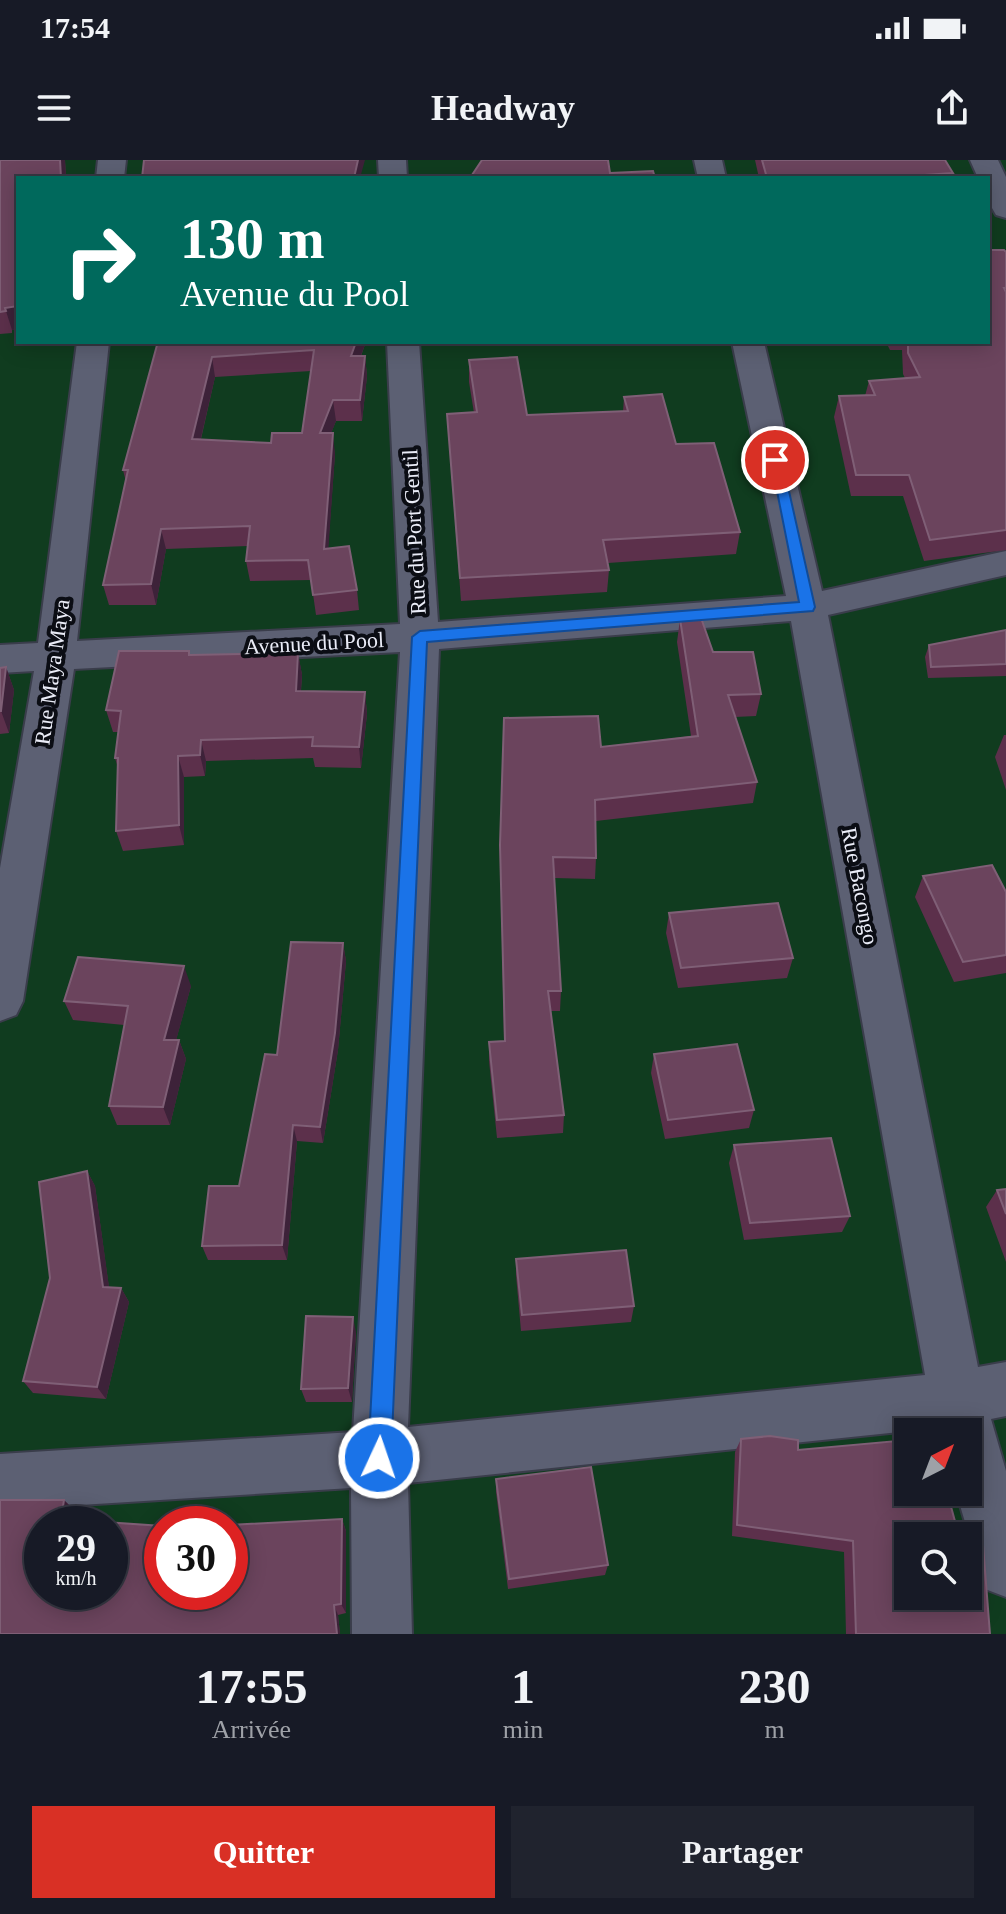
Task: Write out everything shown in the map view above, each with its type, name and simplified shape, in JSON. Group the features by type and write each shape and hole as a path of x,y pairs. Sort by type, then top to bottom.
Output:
{"street":[{"path":"984,160 1006,209"},
{"name":"Rue Maya Maya","path":"0,1001 56,657 93,344"},
{"name":"Rue du Port Gentil","path":"382,1634 379,1458 420,637 403,344"},
{"name":"Rue Bacongo","path":"748,344 807,607 1006,1568"},
{"name":"Avenue du Pool","path":"0,659 420,637 807,607 1006,563"},
{"path":"0,1482 379,1458 974,1414"}],"green space":[{"path":"0,160 1006,160 1006,1634 0,1634"}],"building":[{"path":"0,160 60,160 61,176 16,176 16,306 0,312"},
{"path":"144,160 358,160 354,176 142,176"},
{"path":"482,160 608,160 610,173 653,171 654,176 471,176"},
{"path":"762,160 945,160 953,173 910,176 766,176"},
{"path":"990,250 1004,250 1006,530 930,540 909,475 856,475 839,396 875,395 869,381 920,377 908,353 908,344 990,344"},
{"path":"355,344 351,356 365,356 360,400 333,400 320,433 333,433 324,549 349,546 357,590 313,595 308,560 246,561 250,526 161,529 151,584 103,585 128,470 123,470 157,345","holes":["314,350 302,433 272,433 271,443 192,439 212,357"]},
{"path":"517,357 527,415 628,411 624,397 662,394 676,444 714,443 740,532 603,540 609,570 460,578 447,414 477,412 469,360"},
{"path":"700,615 713,652 753,652 761,694 728,695 757,782 595,800 596,858 553,857 561,991 548,991 564,1115 497,1120 489,1042 505,1041 500,845 504,718 598,716 601,747 698,736 680,619"},
{"path":"1006,630 1006,664 931,667 929,645"},
{"path":"119,651 189,651 189,655 298,653 296,691 365,692 359,747 312,746 313,737 201,740 200,755 178,756 179,825 116,831 118,758 115,758 121,711 106,710"},
{"path":"6,667 1,711 0,711 0,668"},
{"path":"992,865 1006,892 1006,955 963,962 923,876"},
{"path":"778,903 793,958 681,968 669,913"},
{"path":"291,942 343,943 335,1033 320,1127 293,1125 282,1245 202,1246 209,1186 239,1186 265,1054 277,1055"},
{"path":"78,957 184,966 164,1040 179,1040 163,1107 109,1106 128,1006 64,1001"},
{"path":"737,1044 754,1110 668,1120 654,1054"},
{"path":"831,1138 850,1216 750,1223 734,1145"},
{"path":"87,1171 103,1287 121,1288 97,1387 23,1381 50,1278 39,1182"},
{"path":"1006,1189 1006,1214 997,1190"},
{"path":"626,1250 634,1306 522,1315 516,1259"},
{"path":"306,1316 353,1317 348,1388 301,1389"},
{"path":"770,1436 798,1440 798,1450 894,1441 894,1506 951,1506 955,1522 894,1522 894,1610 982,1610 983,1545 990,1634 856,1634 853,1541 737,1525 741,1439"},
{"path":"591,1467 608,1565 509,1579 496,1479"},
{"path":"0,1500 64,1500 63,1506 24,1506 24,1610 128,1610 128,1524 144,1525 144,1610 248,1610 248,1524 342,1519 341,1604 334,1605 337,1634 0,1634"}],"route":[{"path":"379,1458 420,637 807,607 775,460"}]}
